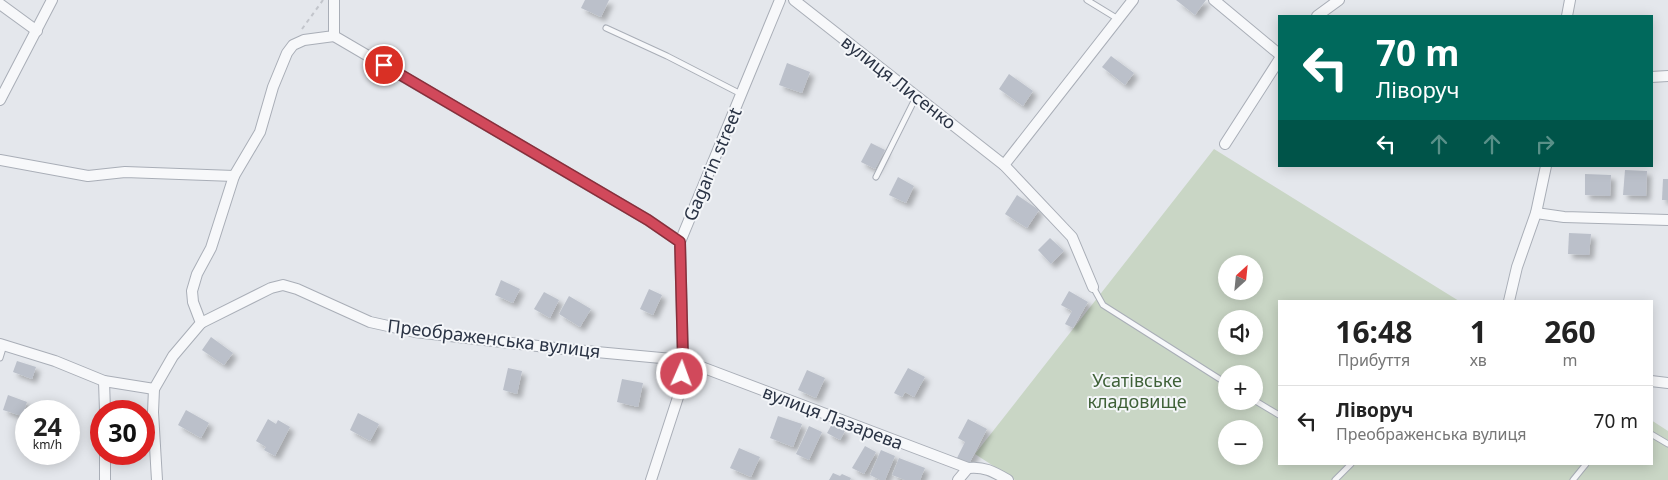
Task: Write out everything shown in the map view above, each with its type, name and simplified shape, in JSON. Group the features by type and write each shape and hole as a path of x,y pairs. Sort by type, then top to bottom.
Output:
{"street":[{"path":"0,100 52,0"},
{"path":"334,0 334,36"},
{"name":"Gagarin street","path":"651,480 681,388 683,360 680,242 780,0"},
{"name":"вулиця Лисенко","path":"794,0 1004,165 1072,237 1093,286"},
{"path":"1004,165 1133,0"},
{"path":"1214,0 1278,53"},
{"path":"1318,15 1339,0"},
{"path":"1567,15 1570,0"},
{"path":"0,4 37,31"},
{"path":"201,324 193,302 192,291 197,274 211,248 234,176 260,132 273,87 286,53 293,45 304,40 334,36 648,220 680,242"},
{"path":"1225,144 1278,62"},
{"path":"1653,77 1668,76"},
{"path":"0,160 88,176 125,172 234,176"},
{"path":"1509,300 1517,267 1536,212 1546,167"},
{"path":"1536,212 1564,217 1668,220"},
{"name":"Преображенська вулиця","path":"157,480 152,412 154,389 173,356 201,324 271,288 283,286 297,289 370,322 416,332 683,360"},
{"path":"2,345 55,361 104,381 154,389"},
{"name":"вулиця Лазарева","path":"683,360 968,468 978,467 990,470 1008,480"},
{"path":"104,381 105,400"},
{"path":"1653,381 1668,384"},
{"path":"105,465 105,480"},
{"path":"958,480 968,468"}],"lane":[{"path":"1087,0 1118,19"},
{"path":"606,28 667,56 741,94"},
{"path":"876,177 917,96"},
{"path":"1093,286 1104,305 1218,378"},
{"path":"0,358 2,345"},
{"path":"1263,405 1278,414"},
{"path":"1653,435 1668,444"},
{"path":"1336,480 1347,465"},
{"path":"1573,480 1585,465"}],"path":[{"path":"302,29 322,0"}],"green space":[{"name":"Усатівське кладовище","path":"1214,149 1457,300 1278,300 1278,465 1653,465 1653,421 1668,431 1668,480 1015,480 975,454"}],"building":[{"path":"585,0 609,0 601,17 581,8"},
{"path":"1176,0 1206,0 1195,15"},
{"path":"1111,56 1134,73 1125,85 1102,67"},
{"path":"787,63 810,72 802,93 779,85"},
{"path":"1009,74 1033,91 1023,106 999,89"},
{"path":"871,143 885,150 875,169 861,162"},
{"path":"1625,170 1647,171 1646,196 1623,195"},
{"path":"1585,174 1611,175 1610,196 1585,195"},
{"path":"898,177 914,186 906,203 889,195"},
{"path":"1663,179 1668,179 1668,200 1662,200"},
{"path":"1017,195 1039,210 1027,228 1005,214"},
{"path":"1569,233 1591,234 1589,255 1568,254"},
{"path":"1050,238 1064,251 1051,264 1038,250"},
{"path":"501,280 520,289 513,303 495,295"},
{"path":"649,289 662,295 653,315 640,309"},
{"path":"1069,291 1088,302 1073,328 1065,324 1072,311 1061,305"},
{"path":"544,292 559,300 550,318 534,309"},
{"path":"569,296 591,309 580,327 559,314"},
{"path":"211,337 233,353 224,365 202,350"},
{"path":"17,361 36,367 32,379 13,372"},
{"path":"508,368 522,371 517,394 503,390"},
{"path":"908,368 925,377 914,397 905,392 902,397 894,393"},
{"path":"807,370 825,378 816,398 798,390"},
{"path":"622,379 643,383 638,407 617,402"},
{"path":"8,395 22,400 15,400 15,414 3,410"},
{"path":"186,410 209,423 201,438 178,425"},
{"path":"358,413 379,424 370,441 350,430"},
{"path":"778,416 802,424 793,447 770,438"},
{"path":"268,419 276,424 278,420 290,427 275,456 264,450 266,447 256,441"},
{"path":"968,419 987,429 969,464 957,458 965,442 958,438"},
{"path":"832,424 845,431 840,440 827,433"},
{"path":"809,426 822,432 809,460 796,454"},
{"path":"865,446 876,452 864,474 852,468"},
{"path":"739,448 760,457 751,477 730,468"},
{"path":"881,450 895,456 885,480 880,480 870,475"},
{"path":"899,458 925,468 920,480 905,480 892,475"},
{"path":"833,473 851,478 850,480 829,480"}],"route":[{"path":"384,65 648,220 680,242 682,374"}]}
